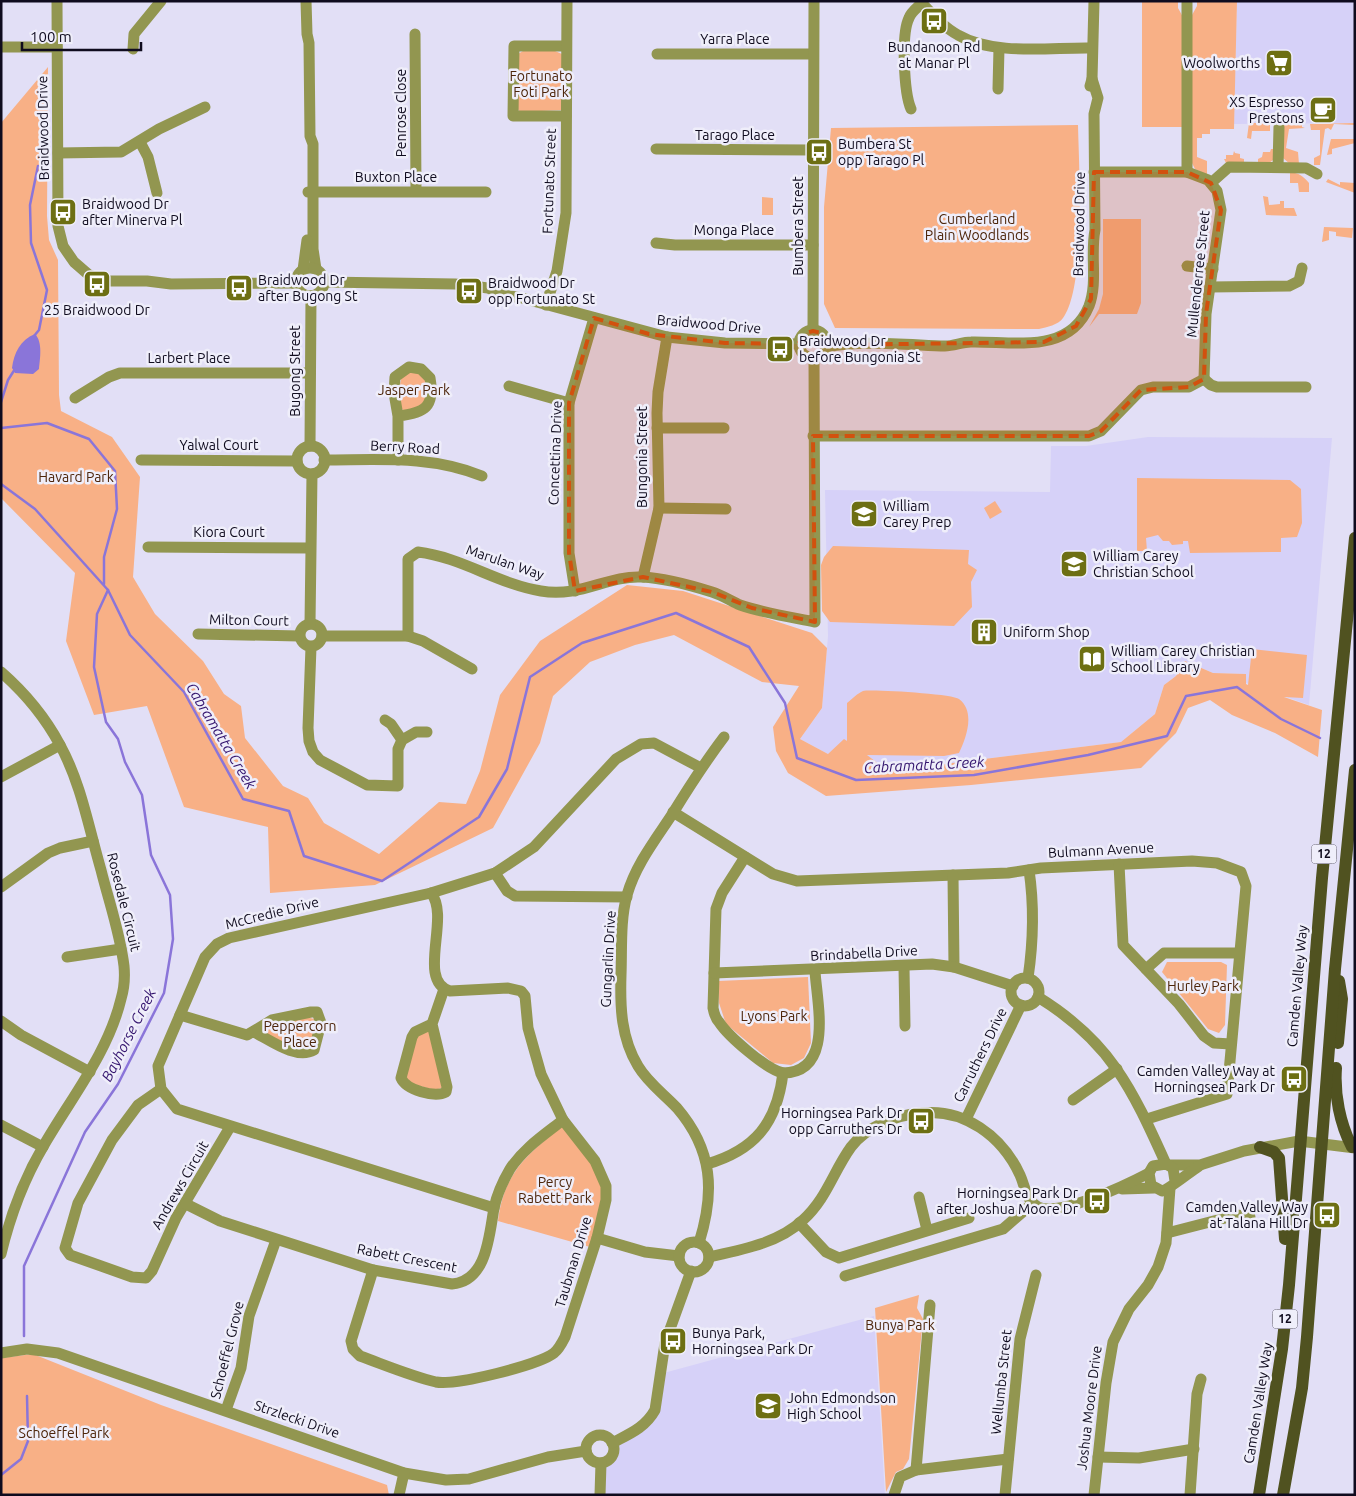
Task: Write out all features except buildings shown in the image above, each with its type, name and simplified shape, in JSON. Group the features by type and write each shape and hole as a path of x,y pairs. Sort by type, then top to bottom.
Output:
{"main road":[{"name":"Camden Valley Way","path":"1259,1495 1284,1331 1323,864 1355,538"},
{"name":"12","path":"1283,1495 1302,1388 1335,969 1355,770"},
{"path":"1335,969 1342,999 1335,1083 1344,1128 1353,1147"},
{"path":"1260,1147 1274,1152 1280,1158 1285,1230 1284,1331"}],"street":[{"name":"Braidwood Drive","path":"57,1 56,102 59,119 59,233 70,258 90,275 107,281 147,281 166,284 296,283"},
{"path":"132,49 134,34 161,1"},
{"path":"306,1 306,34 309,43 310,136 313,144 307,238 303,270 298,276 296,283 300,291 311,296 322,290 324,282 322,274 316,269 310,192"},
{"path":"309,43 313,35 314,1"},
{"name":"Fortunato Street","path":"546,305 557,271 564,229 567,1"},
{"name":"Bumbera Street","path":"813,330 814,1"},
{"name":"Braidwood Drive","path":"827,347 845,344 948,346 970,342 1039,343 1066,334 1084,316 1091,299 1092,246 1095,230 1095,104 1098,98 1092,79 1094,1"},
{"path":"911,109 905,88 905,33 909,17 921,2 941,23 958,36 981,45 999,48 1092,48"},
{"path":"1187,3 1187,172"},
{"name":"Penrose Close","path":"415,34 416,191"},
{"name":"Fortunato Street","path":"566,46 514,46 513,116 566,116"},
{"path":"1,47 57,47"},
{"path":"998,89 999,48"},
{"name":"Yarra Place","path":"657,54 813,54"},
{"path":"58,152 121,152 166,125 205,107"},
{"path":"1278,167 1279,127"},
{"path":"140,142 148,157 158,193"},
{"name":"Tarago Place","path":"656,149 813,150"},
{"path":"1094,172 1187,172 1200,176 1211,183 1229,167 1306,168 1317,174"},
{"name":"Mullenderree Street","path":"1204,379 1206,325 1221,210 1219,197 1211,183"},
{"name":"Buxton Place","path":"310,192 486,192"},
{"name":"Monga Place","path":"656,242 682,245 813,245"},
{"path":"1187,266 1213,269"},
{"path":"1210,287 1289,286 1299,281 1302,268"},
{"path":"303,270 316,269"},
{"name":"Braidwood Drive","path":"324,282 455,284 488,288 504,295 667,338 724,343 800,344"},
{"name":"Bugong Street","path":"310,446 311,296"},
{"name":"Concettina Drive","path":"575,591 569,553 569,403 594,318"},
{"path":"813,330 824,336 827,347 822,355 814,358 805,355 800,344 802,336 813,330"},
{"name":"Bungonia Street","path":"643,576 659,508 658,392 667,338"},
{"path":"814,358 813,436 1089,436 1101,430 1145,389 1189,387 1204,379 1217,387 1306,387"},
{"path":"398,416 424,410 430,402 430,378 421,368 409,367 395,377 394,393 398,416 398,460"},
{"name":"Larbert Place","path":"76,398 109,377 120,374 310,373"},
{"path":"509,386 569,403"},
{"path":"657,428 724,428"},
{"name":"Marulan Way","path":"408,636 408,559 414,553 448,558 541,592 559,593 575,591 630,577 643,576 712,592 752,608 815,622 813,436"},
{"path":"310,446 317,447 322,452 324,460 322,469 312,474 302,471 297,461 301,450 310,446"},
{"name":"Yalwal Court","path":"141,460 297,461"},
{"name":"Berry Road","path":"324,460 398,460 446,464 482,476"},
{"path":"310,624 309,548 312,474"},
{"path":"659,508 726,509"},
{"name":"Kiora Court","path":"148,547 309,548"},
{"path":"310,624 320,629 322,636 320,643 311,647 303,644 299,636 302,628 310,624"},
{"name":"Milton Court","path":"198,634 299,636"},
{"path":"322,636 408,636 423,641 472,669"},
{"path":"311,647 309,741 320,760 367,786 398,786 398,750 402,740 416,732 427,732"},
{"name":"Rosedale Circuit","path":"1,672 32,703 60,745 74,774 121,949 124,967 121,1000 90,1072 43,1146 18,1198 1,1254"},
{"path":"385,720 402,740"},
{"name":"Gungarlin Drive","path":"699,1242 709,1199 707,1164 686,1119 638,1066 624,1032 620,991 627,897 636,870 701,768 724,737"},
{"name":"McCredie Drive","path":"161,1089 158,1066 205,957 210,950 224,940 431,893 495,872 534,847 616,759 641,744 654,743 701,768"},
{"path":"1,777 60,745"},
{"name":"Bulmann Avenue","path":"673,812 773,874 797,881 1008,873 1119,864 1204,861 1241,872 1246,886 1227,1094 1147,1119"},
{"path":"1,887 48,853 60,848 93,841"},
{"path":"745,857 722,893 716,909 712,998 718,1022 769,1068 782,1073 796,1071 804,1067 816,1053 818,1030 815,971"},
{"path":"1119,864 1123,945 1179,1004 1204,1036 1214,1043 1231,1044"},
{"path":"1028,978 1031,910 1029,870"},
{"path":"495,872 507,891 515,896 627,897"},
{"path":"953,875 954,967"},
{"path":"431,893 434,897 438,923 435,977 444,989 432,1024 447,1080 446,1092 437,1094 407,1086 401,1078 412,1037 415,1032 432,1024"},
{"path":"66,957 121,949"},
{"path":"1146,969 1164,953 1239,952"},
{"name":"Brindabella Drive","path":"714,973 815,971 932,964 954,967 1013,986"},
{"path":"904,967 905,1026"},
{"path":"1028,978 1037,984 1038,998 1032,1004 1021,1005 1013,999 1013,986 1018,980 1028,978"},
{"name":"Taubman Drive","path":"372,1270 351,1341 353,1350 360,1356 438,1382 459,1383 546,1358 554,1353 565,1337 597,1238 606,1200 606,1186 594,1161 564,1120 541,1074 528,1028 525,996 521,991 508,988 458,991 444,989"},
{"path":"1038,998 1085,1031 1117,1069 1147,1119 1153,1136 1168,1165 1175,1172 1173,1184"},
{"name":"Carruthers Drive","path":"966,1118 1021,1005"},
{"path":"180,1015 247,1035 272,1020 311,1012 316,1012 322,1023 314,1050 306,1053 277,1045 254,1032"},
{"path":"1,1021 21,1035 90,1072"},
{"path":"1074,1100 1117,1069"},
{"path":"707,1164 738,1152 753,1142 766,1127 776,1108 782,1073"},
{"path":"161,1089 177,1109 494,1208"},
{"name":"Andrews Circuit","path":"161,1089 138,1105 102,1157 78,1203 65,1248 70,1254 132,1277 146,1278 152,1271 166,1237 230,1127"},
{"path":"709,1256 749,1248 789,1231 799,1224 826,1194 851,1146 873,1128 893,1119 919,1113 940,1113 966,1118 995,1139 1008,1154 1033,1203 1042,1208 1056,1208 1120,1189 1151,1169 1168,1165 1200,1165 1260,1147 1299,1141 1353,1147"},
{"name":"Rabett Crescent","path":"186,1204 205,1215 276,1240 372,1270 452,1284 468,1280 477,1271 484,1255 492,1226 494,1208 500,1187 507,1175 527,1147 564,1120"},
{"path":"1,1125 43,1146"},
{"path":"1153,1136 1149,1182 1156,1189"},
{"path":"1120,1189 1156,1189 1173,1184 1200,1165"},
{"name":"Joshua Moore Drive","path":"1094,1495 1106,1383 1113,1342 1129,1308 1154,1276 1162,1256 1173,1184"},
{"name":"Joshua Moore Drive","path":"1156,1189 1167,1220"},
{"path":"919,1197 927,1230"},
{"path":"845,1276 1003,1229 1033,1203"},
{"path":"1167,1233 1237,1215 1250,1217"},
{"path":"799,1224 826,1252 839,1258 969,1218"},
{"path":"597,1238 645,1252 679,1256"},
{"name":"Schoeffel Grove","path":"226,1410 241,1368 249,1316 276,1240"},
{"path":"699,1242 706,1248 709,1256 705,1267 698,1271 691,1271 682,1266 679,1256 686,1245 699,1242"},
{"path":"612,1442 639,1429 651,1418 655,1410 665,1343 691,1271"},
{"name":"Wellumba Street","path":"1005,1495 1020,1339 1036,1274"},
{"path":"916,1470 930,1305"},
{"name":"Strzlecki Drive","path":"1,1353 27,1349 58,1353 404,1473 446,1480 468,1479 548,1457 586,1451"},
{"path":"1190,1495 1197,1394 1201,1379"},
{"path":"594,1436 604,1436 612,1442 612,1455 608,1460 600,1463 591,1460 586,1451 588,1441 594,1436"},
{"path":"1098,1457 1139,1458 1194,1449"},
{"path":"894,1495 900,1477 916,1470 1008,1459"},
{"path":"600,1463 600,1495"},
{"path":"399,1495 404,1473"}],"highlighted area":[{"path":"1094,172 1187,172 1211,183 1221,210 1206,314 1204,379 1189,387 1141,390 1101,431 1089,436 813,436 815,622 752,608 712,592 643,577 575,591 569,553 569,403 594,318 649,334 725,343 798,344 806,333 813,331 821,333 830,345 1044,342 1076,326 1091,299"}],"shaded area":[{"path":"1237,1 1355,1 1355,123 1234,124"},
{"path":"35,334 38,337 40,346 39,369 33,374 15,373 12,368 16,352 25,340"},
{"name":"William Carey Christian School","path":"1148,437 1332,438 1309,705 1246,683 1246,674 1213,673 1185,661 1176,676 1164,685 1155,714 1121,742 888,771 871,758 828,754 800,739 822,708 828,636 825,490 1050,492 1051,446 1086,446"},
{"name":"John Edmondson High School","path":"874,1316 885,1495 600,1495 606,1461 612,1455 613,1446 645,1424 660,1374"}],"green space":[{"path":"1142,1 1178,1 1178,8 1183,17 1183,127 1142,127"},
{"path":"1197,1 1237,1 1234,129 1210,129 1210,134 1202,134 1202,138 1197,138 1197,157 1207,161 1207,175 1195,169 1191,161 1192,15 1197,6"},
{"name":"Fortunato Foti Park","path":"523,51 555,51 562,54 563,110 520,112 517,108 518,54"},
{"name":"Havard Park","path":"48,67 47,216 49,240 58,260 59,395 61,411 112,437 140,477 133,577 155,614 203,661 224,694 241,706 245,738 283,786 308,798 324,823 379,854 439,802 466,804 480,771 500,695 540,641 627,585 683,591 812,633 827,648 822,708 800,739 828,754 844,739 847,741 847,703 863,691 895,691 943,695 959,699 964,704 967,711 968,725 959,753 944,756 867,755 888,771 1121,742 1155,714 1164,685 1176,676 1185,661 1213,673 1246,674 1246,684 1248,685 1252,649 1307,655 1303,698 1284,697 1322,710 1318,757 1275,733 1232,715 1210,700 1188,708 1176,733 1141,768 971,785 826,796 788,773 776,751 773,727 799,686 762,682 674,635 635,645 590,662 553,696 540,743 493,828 375,885 270,893 268,827 184,807 147,706 94,715 66,641 75,573 1,498 1,123"},
{"path":"1249,123 1270,123 1270,131 1252,131 1251,139 1247,138"},
{"path":"1283,123 1302,124 1302,127 1305,128 1289,129 1286,148 1298,152 1299,164 1290,164 1283,158"},
{"path":"1355,123 1355,125 1334,124 1331,130 1325,129 1320,165 1314,165 1314,158 1320,155 1320,130 1311,130 1310,124"},
{"name":"Cumberland Plain Woodlands","path":"1078,125 1080,225 1078,254 1070,302 1061,320 1039,329 835,328 824,304 824,207 831,128"},
{"path":"1331,139 1355,139 1355,143 1332,149 1332,154 1327,155"},
{"path":"1271,149 1275,149 1273,160 1269,163 1258,164 1258,159 1262,157 1263,152 1270,152"},
{"path":"1234,151 1240,154 1240,158 1244,159 1244,163 1228,167 1224,159 1226,159 1226,155 1233,155"},
{"path":"1290,172 1298,174 1309,183 1309,192 1299,192 1298,183 1290,183"},
{"path":"1328,179 1340,185 1340,182 1355,183 1355,193 1326,182"},
{"path":"1263,196 1268,197 1269,205 1280,204 1280,201 1284,201 1284,208 1294,208 1297,216 1266,215"},
{"path":"762,197 773,198 773,215 762,215"},
{"path":"1103,219 1141,219 1141,303 1137,314 1099,314 1089,327 1099,309 1103,294"},
{"path":"1324,227 1353,228 1352,238 1336,236 1336,232 1329,231 1329,240 1322,242"},
{"name":"Jasper Park","path":"407,370 426,376 426,404 404,412 397,401 402,374"},
{"path":"1137,478 1290,480 1301,489 1302,523 1297,537 1281,538 1281,552 1190,553 1188,541 1183,541 1183,544 1172,545 1169,541 1163,541 1158,535 1146,538 1147,551 1137,551"},
{"path":"995,501 1002,512 990,519 984,508"},
{"path":"833,546 969,550 968,564 977,570 971,582 972,607 954,626 830,622 822,611 821,565 824,557"},
{"name":"Hurley Park","path":"1167,962 1221,962 1227,965 1225,1025 1219,1033 1208,1029 1162,972"},
{"name":"Lyons Park","path":"808,977 811,1043 804,1058 791,1065 773,1063 726,1024 719,1003 718,981"},
{"name":"Peppercorn Place","path":"307,1017 314,1019 317,1024 310,1047 302,1050 266,1035 269,1027 272,1025"},
{"path":"431,1029 442,1088 434,1090 406,1082 405,1071 416,1037"},
{"name":"Percy Rabett Park","path":"563,1125 588,1157 601,1185 600,1208 590,1247 498,1221 506,1190 519,1166 538,1146"},
{"name":"Bunya Park","path":"919,1295 917,1308 923,1319 909,1459 903,1469 896,1472 886,1492 875,1308"},
{"name":"Schoeffel Park","path":"33,1354 161,1405 387,1485 389,1495 1,1495 1,1358"}],"waterway":[{"path":"34,336 39,330 47,290 31,243 30,205 38,166"},
{"path":"1,402 8,380 15,369"},
{"path":"1,428 47,423 89,439 115,471 117,509 104,557 104,584"},
{"name":"Cabramatta Creek","path":"1,484 35,509 108,590 130,635 184,692 243,799 289,811 304,856 382,881 479,817 507,769 530,677 582,643 676,613 749,647 785,703 797,758 856,780 974,775 1088,755 1167,736 1186,696 1237,687 1281,719 1320,738"},
{"name":"Bayhorse Creek","path":"24,1336 24,1266 85,1132 118,1084 164,993 173,939 170,895 151,855 142,795 125,762 118,739 106,722 94,667 97,614 108,590"},
{"name":"Bayhorse Creek","path":"1,1475 21,1459 28,1441 27,1396"}],"place":[{"name":"Bundanoon Rd at Manar Pl","path":"934,21"},
{"name":"Woolworths","path":"1279,63"},
{"name":"XS Espresso Prestons","path":"1323,110"},
{"name":"Bumbera St opp Tarago Pl","path":"819,152"},
{"name":"Braidwood Dr after Minerva Pl","path":"63,212"},
{"name":"25 Braidwood Dr","path":"97,284"},
{"name":"Braidwood Dr after Bugong St","path":"239,288"},
{"name":"Braidwood Dr opp Fortunato St","path":"469,291"},
{"name":"Braidwood Dr before Bungonia St","path":"780,349"},
{"name":"William Carey Prep","path":"864,514"},
{"name":"William Carey Christian School","path":"1074,564"},
{"name":"Uniform Shop","path":"984,632"},
{"name":"William Carey Christian School Library","path":"1092,659"},
{"name":"Camden Valley Way at Horningsea Park Dr","path":"1294,1079"},
{"name":"Horningsea Park Dr opp Carruthers Dr","path":"921,1121"},
{"name":"Horningsea Park Dr after Joshua Moore Dr","path":"1097,1201"},
{"name":"Camden Valley Way at Talana Hill Dr","path":"1327,1215"},
{"name":"Bunya Park, Horningsea Park Dr","path":"673,1341"},
{"name":"John Edmondson High School","path":"768,1406"}]}
